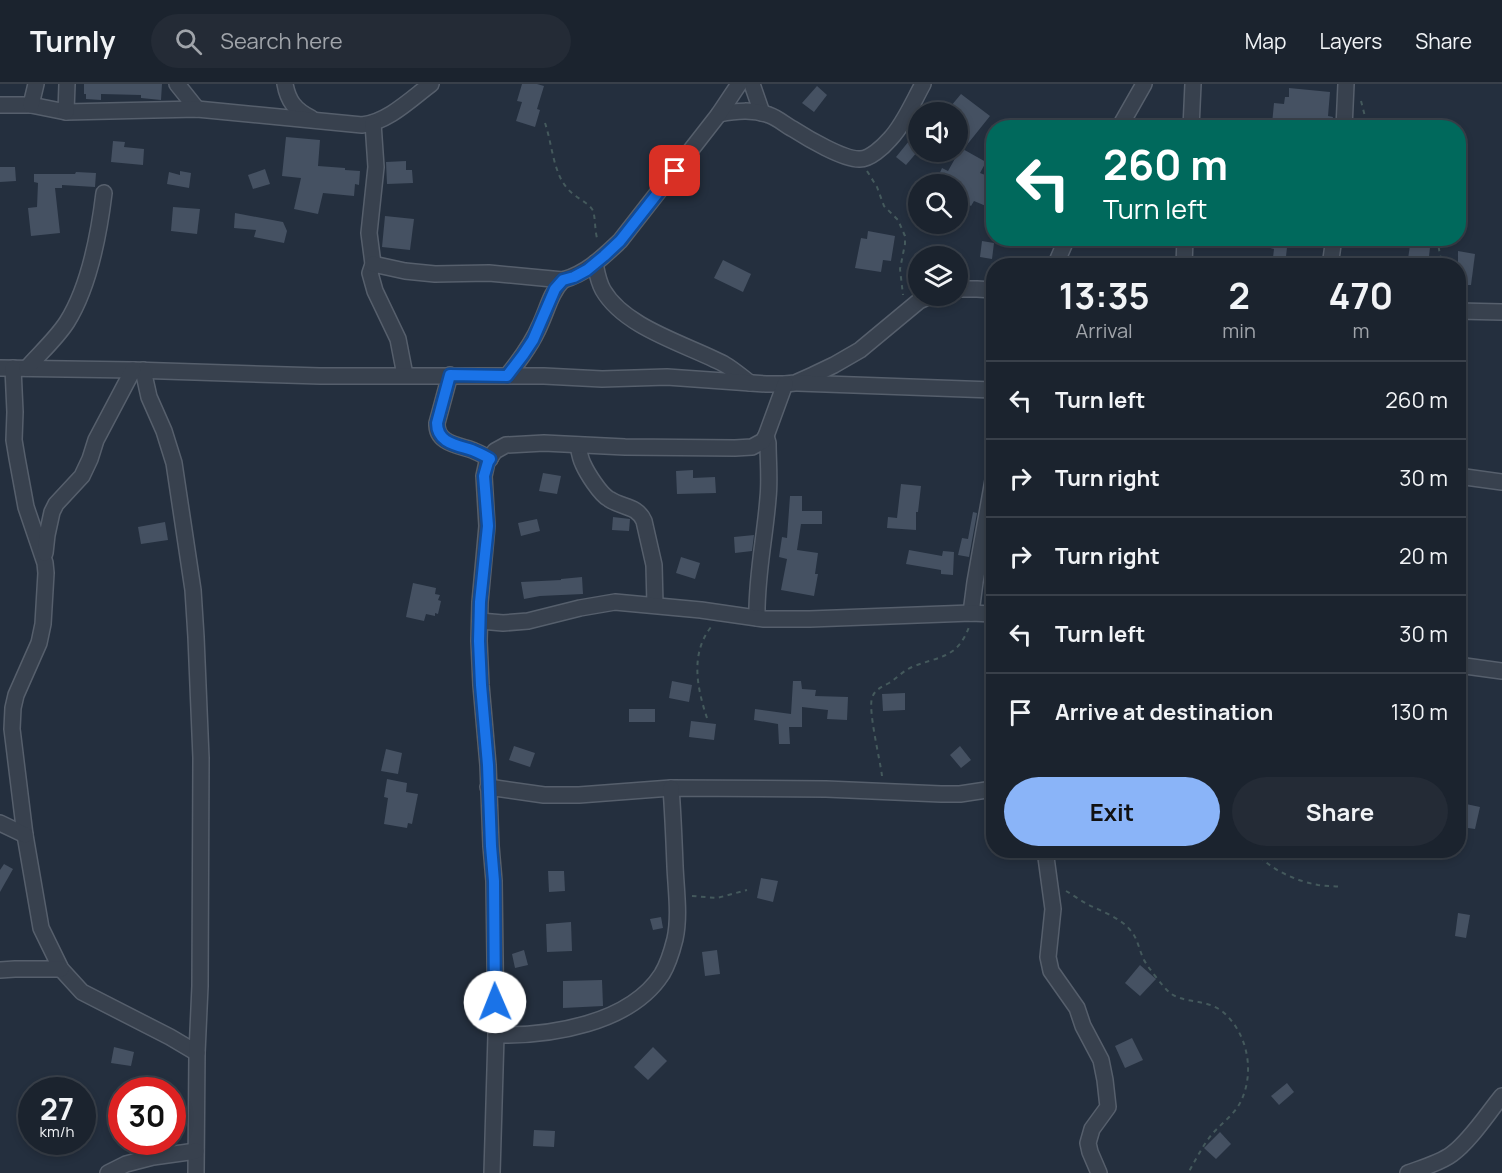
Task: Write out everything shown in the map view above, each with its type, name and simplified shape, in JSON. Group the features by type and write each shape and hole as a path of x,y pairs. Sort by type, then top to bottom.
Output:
{"street":[{"path":"31,105 36,84"},
{"path":"66,112 67,84"},
{"path":"177,84 197,109"},
{"path":"285,84 294,107 314,120"},
{"path":"0,105 31,105 66,112 197,109 357,125 373,123 392,113 431,84"},
{"path":"373,264 405,271 435,274 489,273 563,280 574,277 600,260 620,241 720,114 739,84"},
{"path":"752,84 762,113"},
{"path":"720,114 741,111 762,113 838,153 862,159 891,139 923,84"},
{"path":"1124,120 1144,84"},
{"path":"1191,120 1193,84"},
{"path":"1344,120 1346,84"},
{"path":"373,123 376,167 369,233 373,264 370,273 398,339 405,375"},
{"path":"13,368 65,325 75,309 84,285 100,223 104,193"},
{"path":"600,260 597,277 602,289 614,305 642,325 725,365 750,383"},
{"path":"507,376 533,340 555,289 563,280"},
{"path":"968,289 986,290"},
{"path":"492,1173 496,1035 494,881 481,685 480,621 488,526 484,476 488,462 495,452 506,446 544,443 709,448 752,447 764,441 790,384 834,365 860,350 913,306"},
{"path":"1466,311 1502,312"},
{"path":"13,368 321,376 450,375 602,379 667,377 750,383 986,390"},
{"path":"13,368 14,440 27,507 45,562"},
{"path":"138,370 96,440 82,476 56,504 52,512 47,535 46,584 39,643 7,712 12,729 24,835 41,928 62,969 82,992 197,1053"},
{"path":"138,370 164,431 174,463 193,590 201,758 196,1173"},
{"path":"450,375 437,423 439,434 449,443 472,450 490,459"},
{"path":"757,618 756,596 759,565 769,494 766,436"},
{"path":"578,445 584,466 606,497 635,510 644,521 654,565 656,605"},
{"path":"1466,477 1502,482"},
{"path":"972,613 986,520"},
{"path":"480,621 528,621 615,602 757,618 810,619 986,614"},
{"path":"1466,666 1502,671"},
{"path":"488,787 544,795 579,795 671,788 885,790 960,794 986,790"},
{"path":"496,1035 518,1035 572,1027 603,1019 636,1001 662,974 670,957 678,914 671,788"},
{"path":"0,823 24,835"},
{"path":"1046,858 1053,909 1048,957 1051,971 1077,1008 1083,1026 1101,1060 1105,1080 1108,1107 1092,1129 1088,1143 1099,1173"},
{"path":"0,970 62,969"},
{"path":"1408,1173 1452,1154 1502,1096"},
{"path":"108,1173 126,1164 153,1157 196,1151"}],"path":[{"path":"1360,96 1366,120"},
{"path":"545,123 559,175 565,187 594,212 600,260"},
{"path":"855,159 869,173 884,206 898,220 902,228 905,244 900,269 904,314"},
{"path":"885,790 872,714 872,699 876,690 905,670 943,657 959,647 966,635 972,613"},
{"path":"706,717 699,695 697,663 703,637 713,624 727,614"},
{"path":"1260,858 1279,871 1318,885 1342,887"},
{"path":"1049,884 1063,889 1129,927 1137,939 1144,959 1170,994 1177,998 1213,1006 1223,1012 1241,1037 1247,1052 1249,1067 1244,1094 1236,1109 1211,1135 1188,1173"},
{"path":"677,893 717,898 747,890"}],"building":[{"path":"84,84 162,84 161,100 141,98 141,95 101,94 101,100 86,99"},
{"path":"522,84 544,86 537,109 540,110 535,127 516,121 522,102 517,101"},
{"path":"817,86 827,95 814,112 802,103"},
{"path":"1289,88 1330,92 1328,116 1333,117 1332,120 1272,120 1274,103 1284,104 1285,97 1289,97"},
{"path":"961,94 990,116 968,144 968,102 954,102"},
{"path":"286,137 320,140 318,166 360,171 359,185 355,184 354,196 323,193 318,214 294,209 301,178 282,176"},
{"path":"113,141 125,142 124,147 144,149 143,165 111,162"},
{"path":"908,142 909,162 906,165 896,157"},
{"path":"968,152 986,162 980,173 986,175 986,206 974,201 971,206 968,204 968,174 939,174 942,168 948,171 953,162 968,162"},
{"path":"406,161 406,170 412,170 413,183 387,184 386,162"},
{"path":"0,167 15,167 16,181 0,182"},
{"path":"265,169 270,184 253,189 248,175"},
{"path":"180,171 191,173 189,188 167,184 169,172 180,175"},
{"path":"76,172 96,173 95,187 62,185 62,188 55,188 60,233 31,236 28,208 37,207 38,183 34,182 34,174 75,174"},
{"path":"173,207 200,209 197,234 171,231"},
{"path":"235,213 283,222 287,231 284,243 254,237 256,230 234,228"},
{"path":"385,216 414,219 410,250 382,247"},
{"path":"868,231 895,236 891,261 883,260 881,272 855,268 861,238 867,239"},
{"path":"982,241 986,242 986,246 994,246 992,258 980,257"},
{"path":"1263,246 1287,246 1286,258 1273,258 1274,249"},
{"path":"1410,246 1430,246 1429,258 1408,258"},
{"path":"1458,251 1475,254 1471,285 1466,285 1466,258 1458,258"},
{"path":"723,260 751,274 743,292 714,278"},
{"path":"693,470 693,478 715,477 716,493 677,494 676,471"},
{"path":"543,473 561,476 557,494 539,491"},
{"path":"901,484 921,486 918,512 916,512 916,530 887,528 888,517 897,518"},
{"path":"790,496 802,496 802,511 822,511 822,524 801,524 797,550 818,553 815,574 818,574 814,596 781,590 787,559 779,557 782,537 787,538"},
{"path":"973,512 977,513 969,557 958,555 962,538 968,539"},
{"path":"613,517 630,519 629,531 612,530"},
{"path":"537,519 540,531 521,536 518,523"},
{"path":"165,522 168,540 141,544 138,527"},
{"path":"754,535 752,551 735,553 734,537"},
{"path":"909,550 942,556 943,551 954,552 953,575 941,574 941,570 906,564"},
{"path":"681,557 700,563 695,579 676,573"},
{"path":"582,577 583,594 524,599 521,582"},
{"path":"413,583 436,588 435,594 440,595 438,600 441,601 438,614 435,613 435,616 426,614 424,621 406,617"},
{"path":"672,681 692,685 689,702 669,698"},
{"path":"793,681 801,681 802,689 816,690 815,696 848,697 847,720 827,719 828,710 802,707 802,727 789,727 790,744 779,744 778,724 754,720 755,709 791,714"},
{"path":"905,693 905,710 883,711 882,694"},
{"path":"629,709 655,709 655,722 629,722"},
{"path":"691,721 716,724 714,740 689,737"},
{"path":"514,746 535,753 530,767 509,760"},
{"path":"960,746 971,760 961,768 950,755"},
{"path":"386,749 402,753 398,774 381,771"},
{"path":"387,779 407,783 406,792 418,794 412,824 408,823 407,828 384,824 388,798 384,797"},
{"path":"1466,804 1480,807 1475,829 1466,828"},
{"path":"4,864 13,869 0,892 0,870"},
{"path":"548,871 564,871 565,891 549,892"},
{"path":"761,878 778,881 773,902 757,898"},
{"path":"1458,913 1470,915 1466,938 1455,936"},
{"path":"661,917 663,928 653,930 650,919"},
{"path":"571,922 572,951 547,952 546,924"},
{"path":"524,950 528,965 515,968 512,954"},
{"path":"717,950 720,974 705,976 702,952"},
{"path":"1140,965 1156,979 1140,996 1125,983"},
{"path":"602,980 603,1006 563,1008 563,981"},
{"path":"1132,1038 1143,1060 1125,1068 1115,1046"},
{"path":"114,1047 134,1052 131,1066 111,1063"},
{"path":"653,1047 667,1061 648,1080 634,1067"},
{"path":"1287,1083 1294,1092 1279,1105 1271,1096"},
{"path":"534,1130 555,1131 554,1147 533,1146"},
{"path":"1220,1132 1231,1144 1216,1159 1204,1148"}],"route":[{"path":"495,1002 494,881 479,641 480,602 488,526 484,476 490,459 443,440 437,429 437,423 450,375 507,376 533,340 555,289 563,280 587,270 620,241 675,171"}]}
